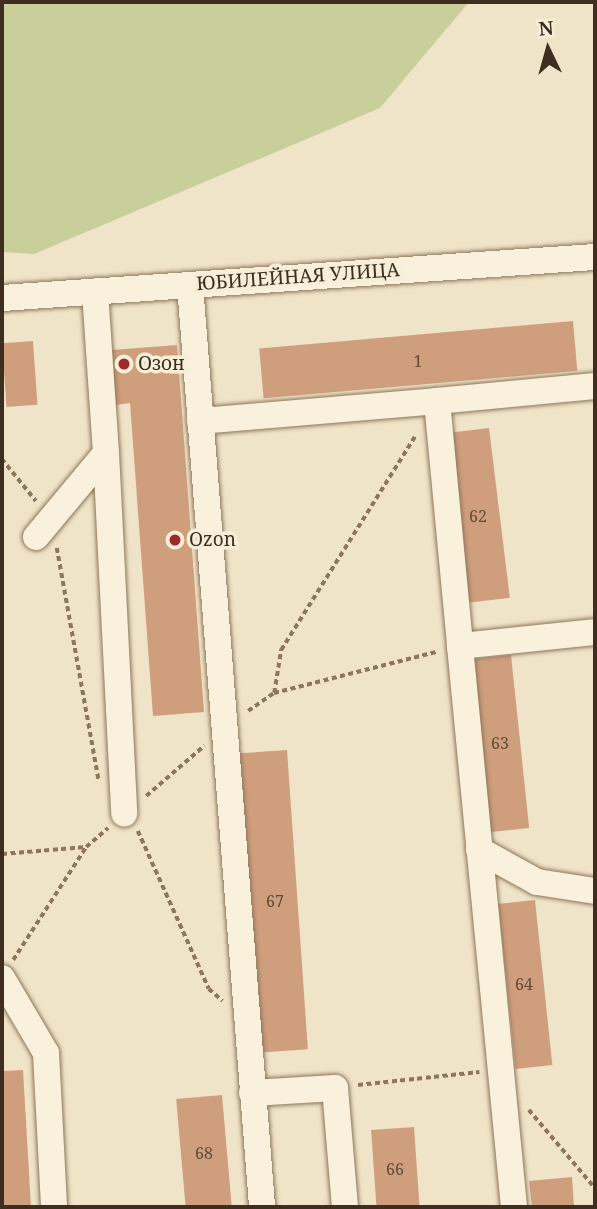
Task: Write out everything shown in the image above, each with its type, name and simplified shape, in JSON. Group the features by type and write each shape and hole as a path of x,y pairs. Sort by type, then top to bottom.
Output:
{"street":[{"name":"ЮБИЛЕЙНАЯ УЛИЦА","path":"2,298 595,257"},
{"path":"190,285 262,1207"},
{"path":"95,291 124,814"},
{"path":"200,421 595,386"},
{"path":"437,401 514,1207"},
{"path":"36,537 106,453"},
{"path":"460,646 595,632"},
{"path":"479,850 537,882 595,891"},
{"path":"5,972 46,1053 54,1207"},
{"path":"252,1093 335,1088 345,1207"}],"path":[{"path":"274,692 281,650 437,401"},
{"path":"224,729 274,692 460,646"},
{"path":"5,972 86,847"},
{"path":"335,1088 499,1070"},
{"path":"522,1100 559,1151 595,1188"}],"green space":[{"path":"2,2 469,2 380,108 34,254 2,252"}],"building":[{"path":"573,321 577,371 264,398 259,348"},
{"path":"33,341 37,405 7,407 2,343"},
{"path":"177,345 204,712 153,716 130,403 116,405 112,350"},
{"path":"489,428 510,598 468,603 447,433"},
{"path":"511,655 529,828 489,832 471,659"},
{"path":"287,750 308,1049 261,1053 240,753"},
{"path":"535,900 552,1065 516,1069 498,904"},
{"path":"23,1070 31,1207 2,1207 2,1071"},
{"path":"222,1095 232,1207 186,1207 176,1099"},
{"path":"414,1127 420,1207 376,1207 371,1130"},
{"path":"572,1177 574,1207 532,1207 529,1181"}],"place":[{"name":"Озон","path":"124,364"},
{"name":"Ozon","path":"175,540"}]}
